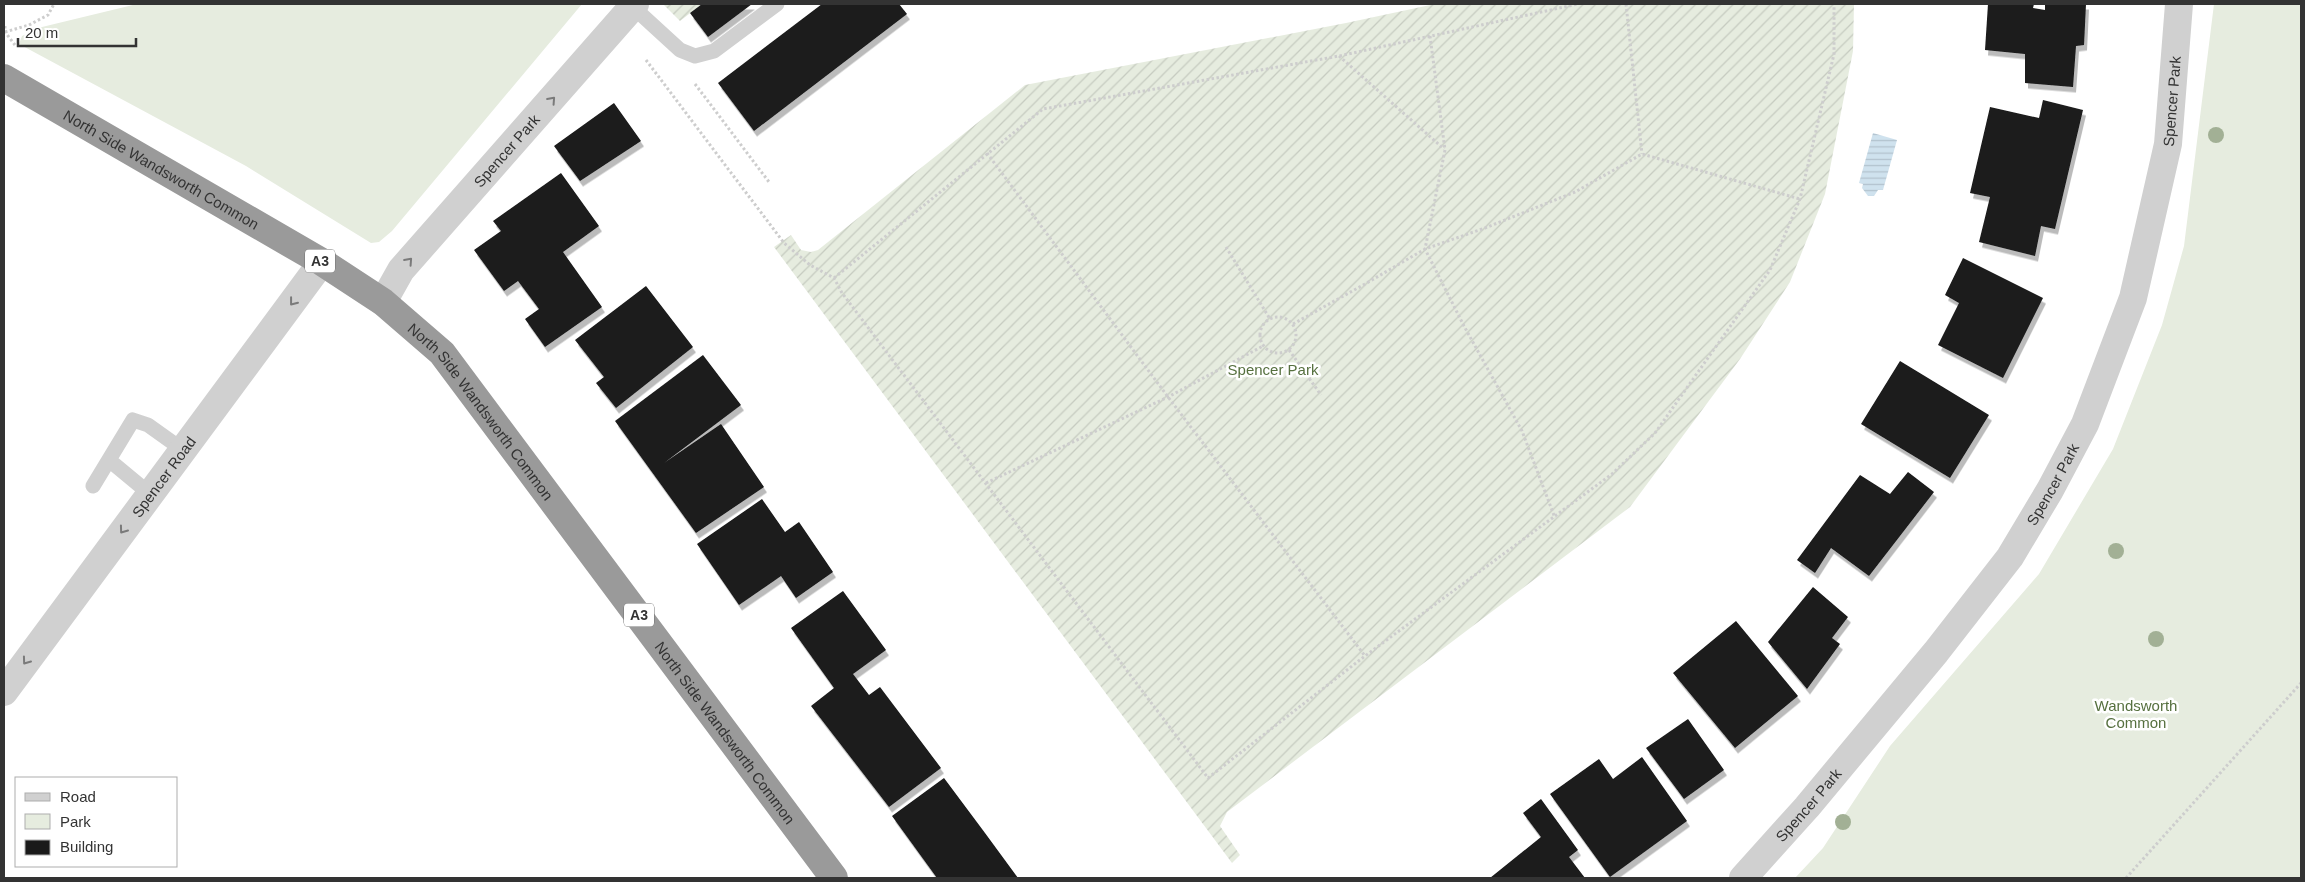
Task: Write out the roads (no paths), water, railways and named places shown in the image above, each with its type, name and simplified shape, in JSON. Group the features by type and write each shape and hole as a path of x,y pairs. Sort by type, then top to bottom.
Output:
{"highway":[{"name":"North Side Wandsworth Common","path":"4,78 322,262 383,302 442,353 834,878"}],"street":[{"name":"Spencer Park","path":"1743,878 1807,807 1936,652 2010,557 2050,490 2085,424 2133,298 2164,162 2172,105 2179,4"},
{"name":"Spencer Park","path":"383,302 401,270 634,5"},
{"name":"Spencer Road","path":"4,692 322,262"}],"lane":[{"path":"634,5 680,50 695,56 714,51 777,4"},
{"path":"93,486 133,420 148,425 183,450"},
{"path":"109,460 150,494"}],"water":[{"path":"1873,133 1897,140 1883,190 1878,190 1874,196 1868,196 1862,188 1863,184 1859,183"}],"park label":[{"name":"Wandsworth Common","path":"2136,714"}]}
